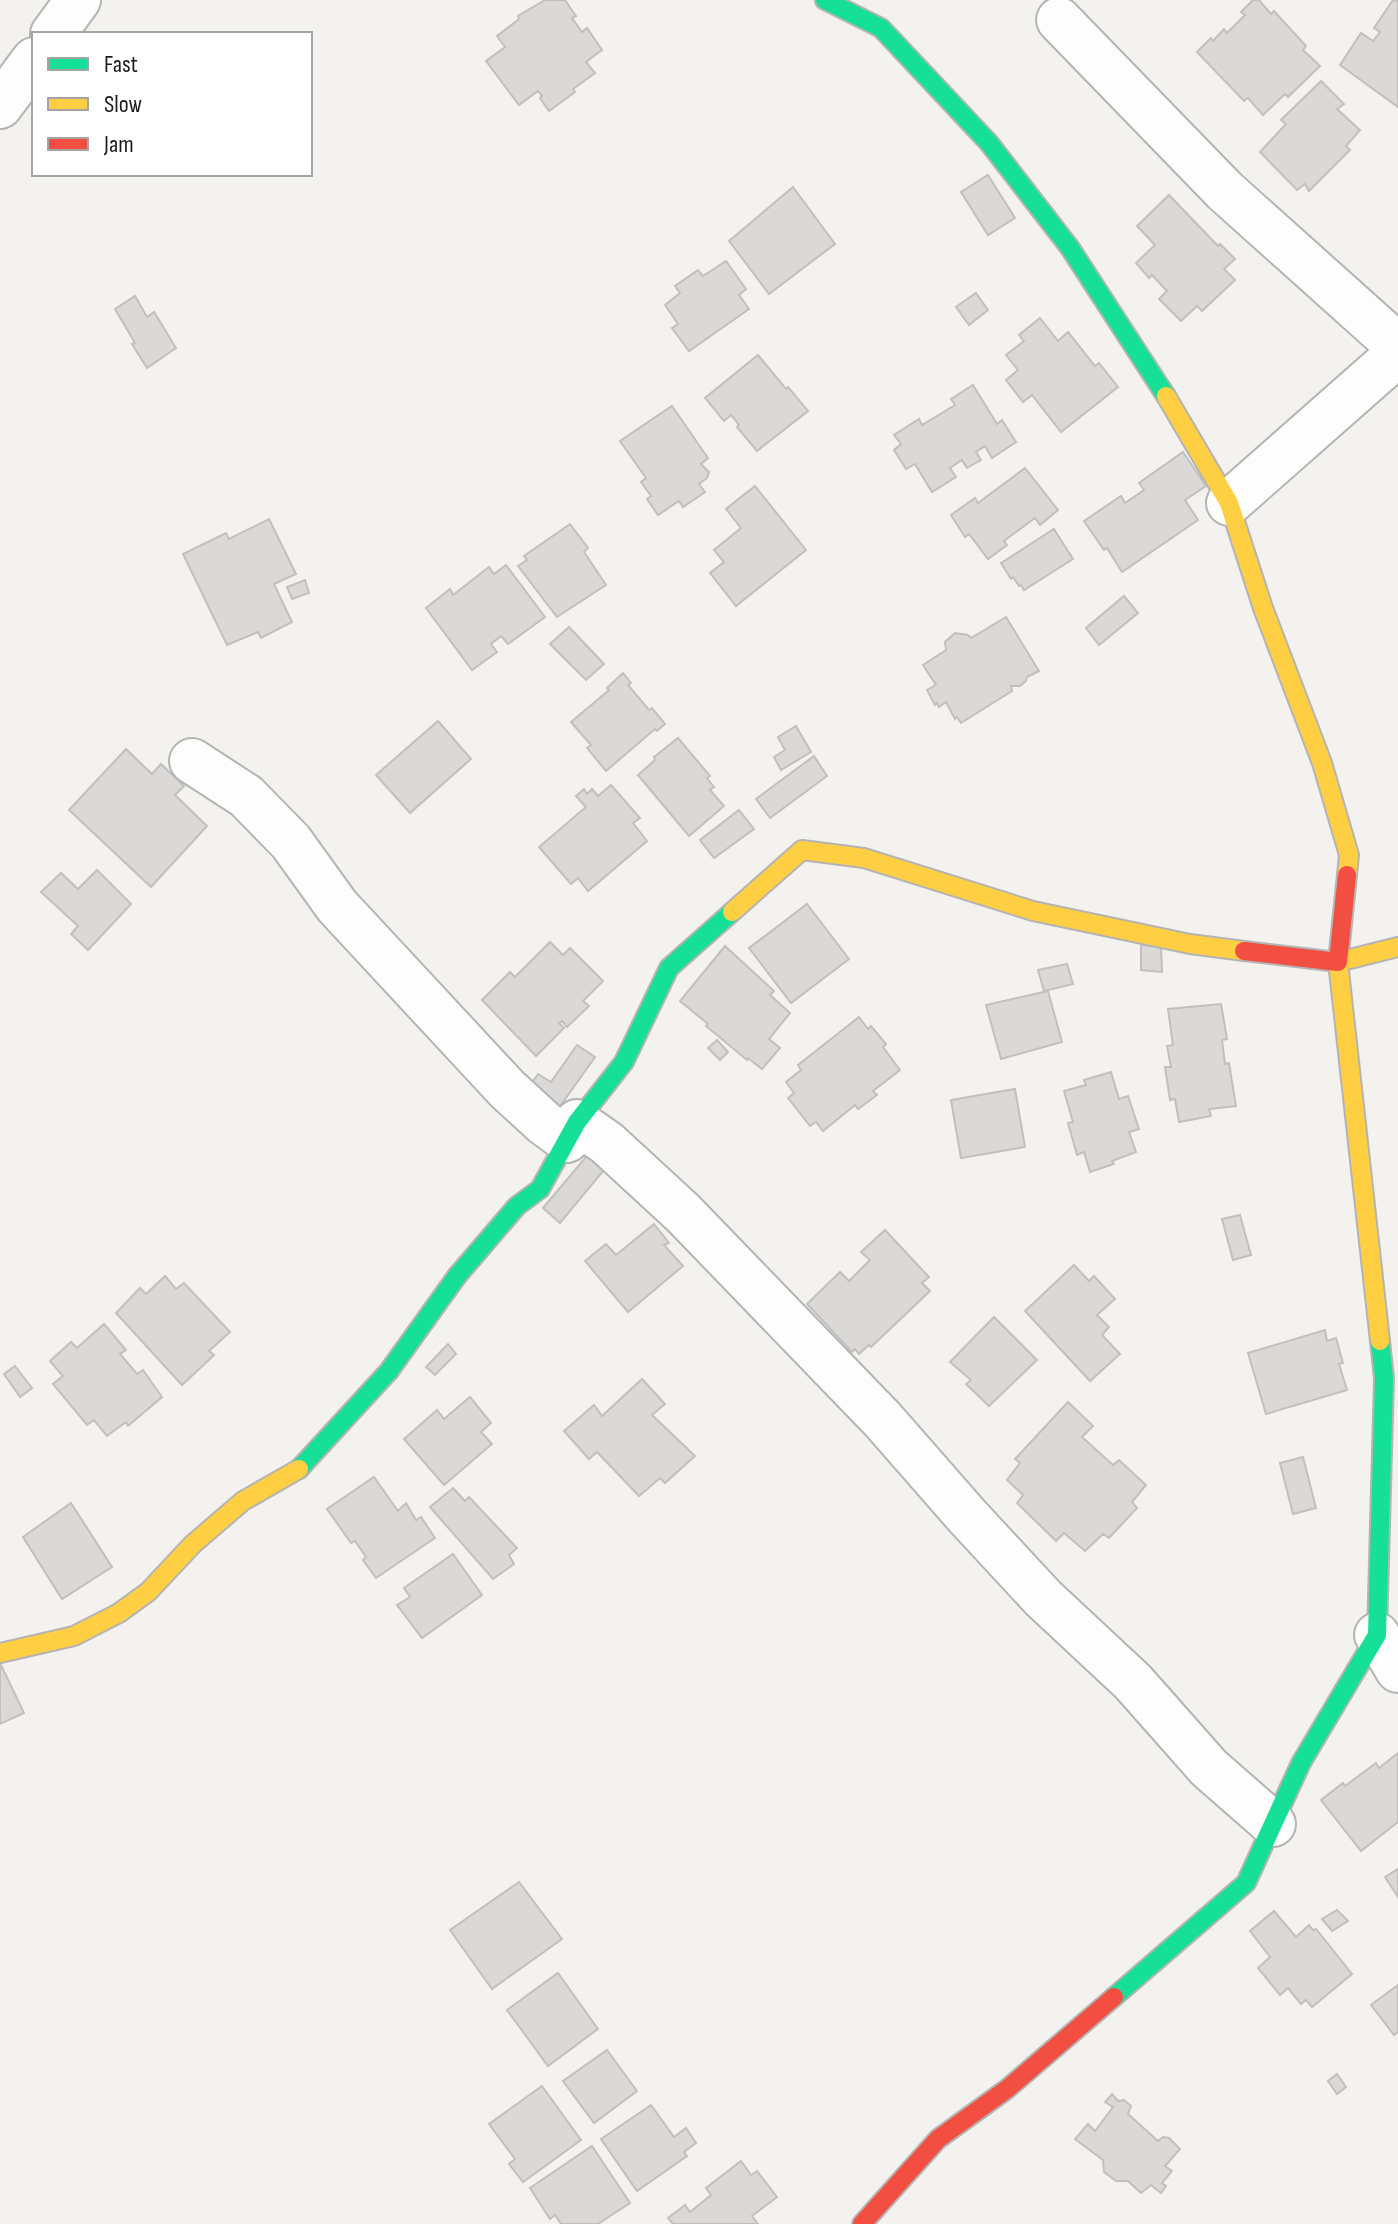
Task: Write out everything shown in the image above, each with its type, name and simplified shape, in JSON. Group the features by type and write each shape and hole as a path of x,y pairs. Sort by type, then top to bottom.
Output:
{"street":[{"path":"54,32 78,0"},
{"path":"825,0 881,28 989,143 1070,248 1161,388 1229,503 1263,608 1322,763 1349,855 1338,962 1384,1378 1388,1652 1301,1763 1246,1883 1007,2089 938,2139 862,2224"},
{"path":"1059,20 1225,191 1398,346"},
{"path":"0,106 32,63"},
{"path":"1229,503 1398,354"},
{"path":"192,761 246,796 291,842 337,906 507,1089 544,1123 607,1143 683,1213 883,1420 1043,1598 1133,1682 1209,1768 1273,1824"},
{"path":"0,1653 74,1636 119,1613 148,1592 193,1544 243,1501 303,1466 389,1371 467,1264 517,1206 540,1189 572,1131 624,1062 669,968 802,850 864,858 1033,911 1190,944 1338,962 1398,947"}],"building":[{"path":"545,0 565,0 582,32 587,28 602,50 586,62 595,73 549,111 538,91 519,105 486,61 505,47 497,36 519,19 518,16"},
{"path":"1253,0 1259,0 1271,14 1274,11 1306,46 1303,50 1320,66 1288,97 1285,94 1263,115 1248,98 1244,101 1197,52 1224,29 1227,33 1245,15 1241,12"},
{"path":"1393,0 1398,1 1398,107 1340,65 1361,33 1373,41 1380,32 1374,28"},
{"path":"1321,81 1344,104 1337,109 1360,130 1346,146 1350,150 1309,191 1305,184 1297,190 1260,152 1286,124 1281,120"},
{"path":"988,175 1015,218 988,235 961,192"},
{"path":"793,187 835,244 769,294 729,241"},
{"path":"1169,195 1218,246 1220,244 1235,259 1224,269 1235,280 1202,311 1197,306 1181,321 1159,299 1167,291 1152,275 1149,278 1136,263 1155,245 1137,226"},
{"path":"726,261 746,289 739,295 749,309 689,351 672,328 678,324 665,305 680,293 675,286 698,270 703,276"},
{"path":"976,293 988,310 969,325 956,307"},
{"path":"135,296 147,317 154,312 176,348 147,368 115,309"},
{"path":"1040,318 1058,341 1068,332 1095,366 1099,363 1118,387 1061,432 1032,395 1023,402 1006,380 1018,370 1006,355 1024,341 1019,335"},
{"path":"758,355 808,411 757,451 731,415 724,421 705,398"},
{"path":"973,385 997,424 1002,420 1016,442 992,458 985,446 976,452 981,460 967,468 962,460 950,468 956,477 932,492 915,464 906,469 894,450 901,444 894,435 919,419 922,425 955,405 951,399"},
{"path":"672,406 708,458 701,464 709,472 699,484 705,492 683,507 679,501 658,515 647,499 651,496 641,482 646,478 620,441"},
{"path":"1183,452 1206,486 1185,500 1198,520 1122,572 1084,521 1121,496 1125,503 1144,490 1139,483"},
{"path":"1025,468 1058,510 1040,525 1035,518 1004,541 1007,545 988,559 969,534 965,537 951,515 975,498 978,503"},
{"path":"755,486 806,550 736,606 710,573 724,562 714,550 741,528 726,509"},
{"path":"269,519 296,574 274,584 292,622 261,638 258,632 227,645 183,554 226,533 229,539"},
{"path":"570,524 588,548 584,552 606,585 557,617 518,566 527,560 524,556"},
{"path":"1054,529 1073,559 1024,590 1013,577 1011,579 1001,563"},
{"path":"506,565 545,617 508,644 501,636 491,644 497,652 472,670 426,608 450,589 453,595 489,567 494,574"},
{"path":"305,580 309,593 292,599 287,587"},
{"path":"1124,596 1138,613 1099,645 1086,628"},
{"path":"1006,617 1039,671 1027,677 1020,686 1011,686 1012,691 961,723 957,717 955,719 946,702 939,707 937,703 935,705 927,690 936,685 923,665 946,650 945,642 955,633 971,638"},
{"path":"569,627 604,664 586,680 550,644"},
{"path":"623,673 631,683 628,685 665,724 606,771 587,748 591,745 571,722 609,690 607,688"},
{"path":"438,721 471,759 410,813 376,775"},
{"path":"796,726 811,752 781,770 774,757 785,750 778,737"},
{"path":"678,738 710,776 707,778 714,787 710,790 724,806 689,836 638,775"},
{"path":"126,749 152,774 161,764 184,786 175,795 207,826 151,887 69,810"},
{"path":"814,756 827,776 770,818 756,799"},
{"path":"611,785 640,818 633,823 647,841 588,891 578,878 571,884 539,847 586,807 576,796 584,789 587,794 592,789 598,796"},
{"path":"739,810 754,829 714,858 700,840"},
{"path":"97,870 131,904 88,950 71,934 78,926 41,892 61,873 78,889"},
{"path":"807,904 849,959 791,1003 749,948"},
{"path":"550,942 563,955 570,948 603,981 583,1001 589,1006 567,1027 562,1021 559,1023 564,1028 536,1056 482,1000 510,972 515,977"},
{"path":"1141,945 1161,946 1162,972 1141,970"},
{"path":"725,946 774,991 770,995 790,1013 769,1039 780,1048 762,1069 706,1026 708,1024 680,1001"},
{"path":"1067,964 1073,984 1044,991 1038,970"},
{"path":"1048,991 1062,1042 1001,1059 986,1005"},
{"path":"1221,1004 1227,1039 1222,1040 1225,1064 1229,1063 1236,1106 1209,1109 1211,1116 1179,1122 1175,1099 1170,1100 1165,1067 1171,1067 1167,1046 1173,1045 1168,1009"},
{"path":"859,1017 886,1044 883,1047 900,1070 873,1091 877,1095 858,1109 855,1105 823,1131 816,1122 810,1126 788,1098 794,1093 786,1082 801,1070 798,1065"},
{"path":"717,1040 728,1052 720,1060 708,1048"},
{"path":"577,1045 595,1057 556,1112 526,1091 538,1074 551,1082"},
{"path":"1111,1072 1119,1099 1128,1096 1139,1129 1129,1132 1136,1152 1090,1172 1084,1152 1077,1155 1068,1123 1073,1122 1064,1091 1086,1085 1084,1080"},
{"path":"1015,1089 1025,1147 961,1158 951,1100"},
{"path":"597,1144 614,1158 560,1223 543,1208"},
{"path":"1240,1215 1251,1255 1233,1260 1222,1219"},
{"path":"654,1224 669,1243 664,1245 683,1266 628,1312 585,1261 606,1244 616,1255"},
{"path":"885,1230 929,1277 922,1283 930,1291 871,1347 869,1345 859,1354 855,1349 852,1352 807,1304 840,1272 849,1281 870,1260 861,1252"},
{"path":"1074,1265 1089,1281 1094,1276 1115,1299 1097,1315 1109,1327 1102,1335 1120,1354 1090,1381 1025,1311"},
{"path":"165,1276 176,1289 184,1283 230,1332 209,1351 214,1355 182,1385 116,1313 140,1288 146,1294"},
{"path":"994,1317 1037,1360 989,1406 966,1384 971,1380 950,1362"},
{"path":"104,1324 126,1350 120,1354 137,1374 143,1370 162,1397 128,1426 126,1422 107,1436 94,1420 87,1425 53,1384 63,1376 50,1361 71,1342 77,1348"},
{"path":"1325,1330 1327,1341 1336,1338 1343,1363 1339,1364 1347,1390 1266,1414 1248,1353"},
{"path":"448,1344 456,1354 435,1375 426,1367"},
{"path":"15,1366 32,1388 20,1397 4,1374"},
{"path":"642,1379 665,1404 652,1415 695,1456 665,1483 660,1478 639,1496 597,1452 589,1459 564,1431 594,1405 602,1416"},
{"path":"470,1397 491,1423 481,1432 492,1444 444,1485 404,1439 437,1410 444,1419"},
{"path":"1068,1402 1093,1426 1082,1437 1113,1465 1119,1460 1146,1485 1132,1502 1137,1508 1109,1538 1103,1534 1085,1551 1064,1533 1056,1541 1017,1503 1023,1495 1007,1480 1020,1463 1015,1459"},
{"path":"1303,1457 1316,1508 1293,1514 1280,1463"},
{"path":"374,1477 398,1511 406,1503 416,1520 421,1517 435,1538 376,1578 363,1560 366,1557 355,1541 351,1543 327,1509"},
{"path":"453,1488 465,1501 469,1497 517,1548 509,1555 514,1564 493,1579 430,1507"},
{"path":"71,1503 112,1567 62,1599 23,1537"},
{"path":"453,1554 482,1595 422,1638 397,1605 410,1597 404,1588"},
{"path":"0,1666 24,1713 0,1724"},
{"path":"1398,1753 1398,1822 1361,1851 1321,1800 1343,1783 1345,1786 1376,1763 1379,1768"},
{"path":"1398,1869 1398,1897 1385,1877"},
{"path":"519,1882 562,1939 492,1989 450,1930"},
{"path":"1337,1910 1348,1921 1332,1931 1322,1919"},
{"path":"1274,1911 1296,1937 1309,1925 1316,1929 1352,1974 1312,2007 1306,2000 1301,2004 1288,1988 1280,1995 1258,1968 1270,1957 1250,1931"},
{"path":"558,1973 598,2029 548,2066 507,2010"},
{"path":"1398,1985 1398,2032 1394,2035 1371,2005"},
{"path":"607,2050 637,2091 594,2123 563,2081"},
{"path":"1337,2074 1346,2087 1337,2094 1328,2081"},
{"path":"542,2086 581,2140 523,2182 509,2164 515,2159 489,2124"},
{"path":"1112,2094 1118,2101 1124,2100 1131,2106 1128,2114 1158,2141 1163,2137 1169,2138 1180,2149 1165,2166 1172,2171 1162,2183 1166,2186 1161,2193 1151,2185 1141,2193 1128,2181 1116,2181 1104,2172 1103,2160 1075,2139 1088,2124 1095,2131 1113,2107 1105,2102"},
{"path":"651,2105 674,2137 686,2128 696,2143 684,2152 687,2156 637,2191 601,2139"},
{"path":"592,2146 630,2203 598,2224 561,2224 555,2215 550,2219 530,2188"},
{"path":"741,2161 751,2175 757,2171 777,2197 752,2216 758,2224 673,2224 668,2218 685,2205 690,2212 711,2195 706,2188"}],"traffic: fast":[{"path":"825,0 881,28 989,143 1070,248 1166,396"},
{"path":"299,1469 389,1371 457,1276 517,1206 540,1189 577,1122 624,1062 669,968 732,912"},
{"path":"1114,1997 1246,1883 1301,1763 1377,1635 1384,1378 1380,1341"}],"traffic: slow":[{"path":"1166,396 1229,503 1263,608 1322,763 1349,855 1347,875"},
{"path":"732,912 802,850 864,858 1033,911 1190,944 1244,951"},
{"path":"1380,1341 1338,962 1398,947"},
{"path":"0,1653 74,1636 119,1613 148,1592 193,1544 243,1501 299,1469"}],"traffic: jam":[{"path":"1244,951 1338,962 1347,875"},
{"path":"862,2224 938,2139 1007,2089 1114,1997"}]}
